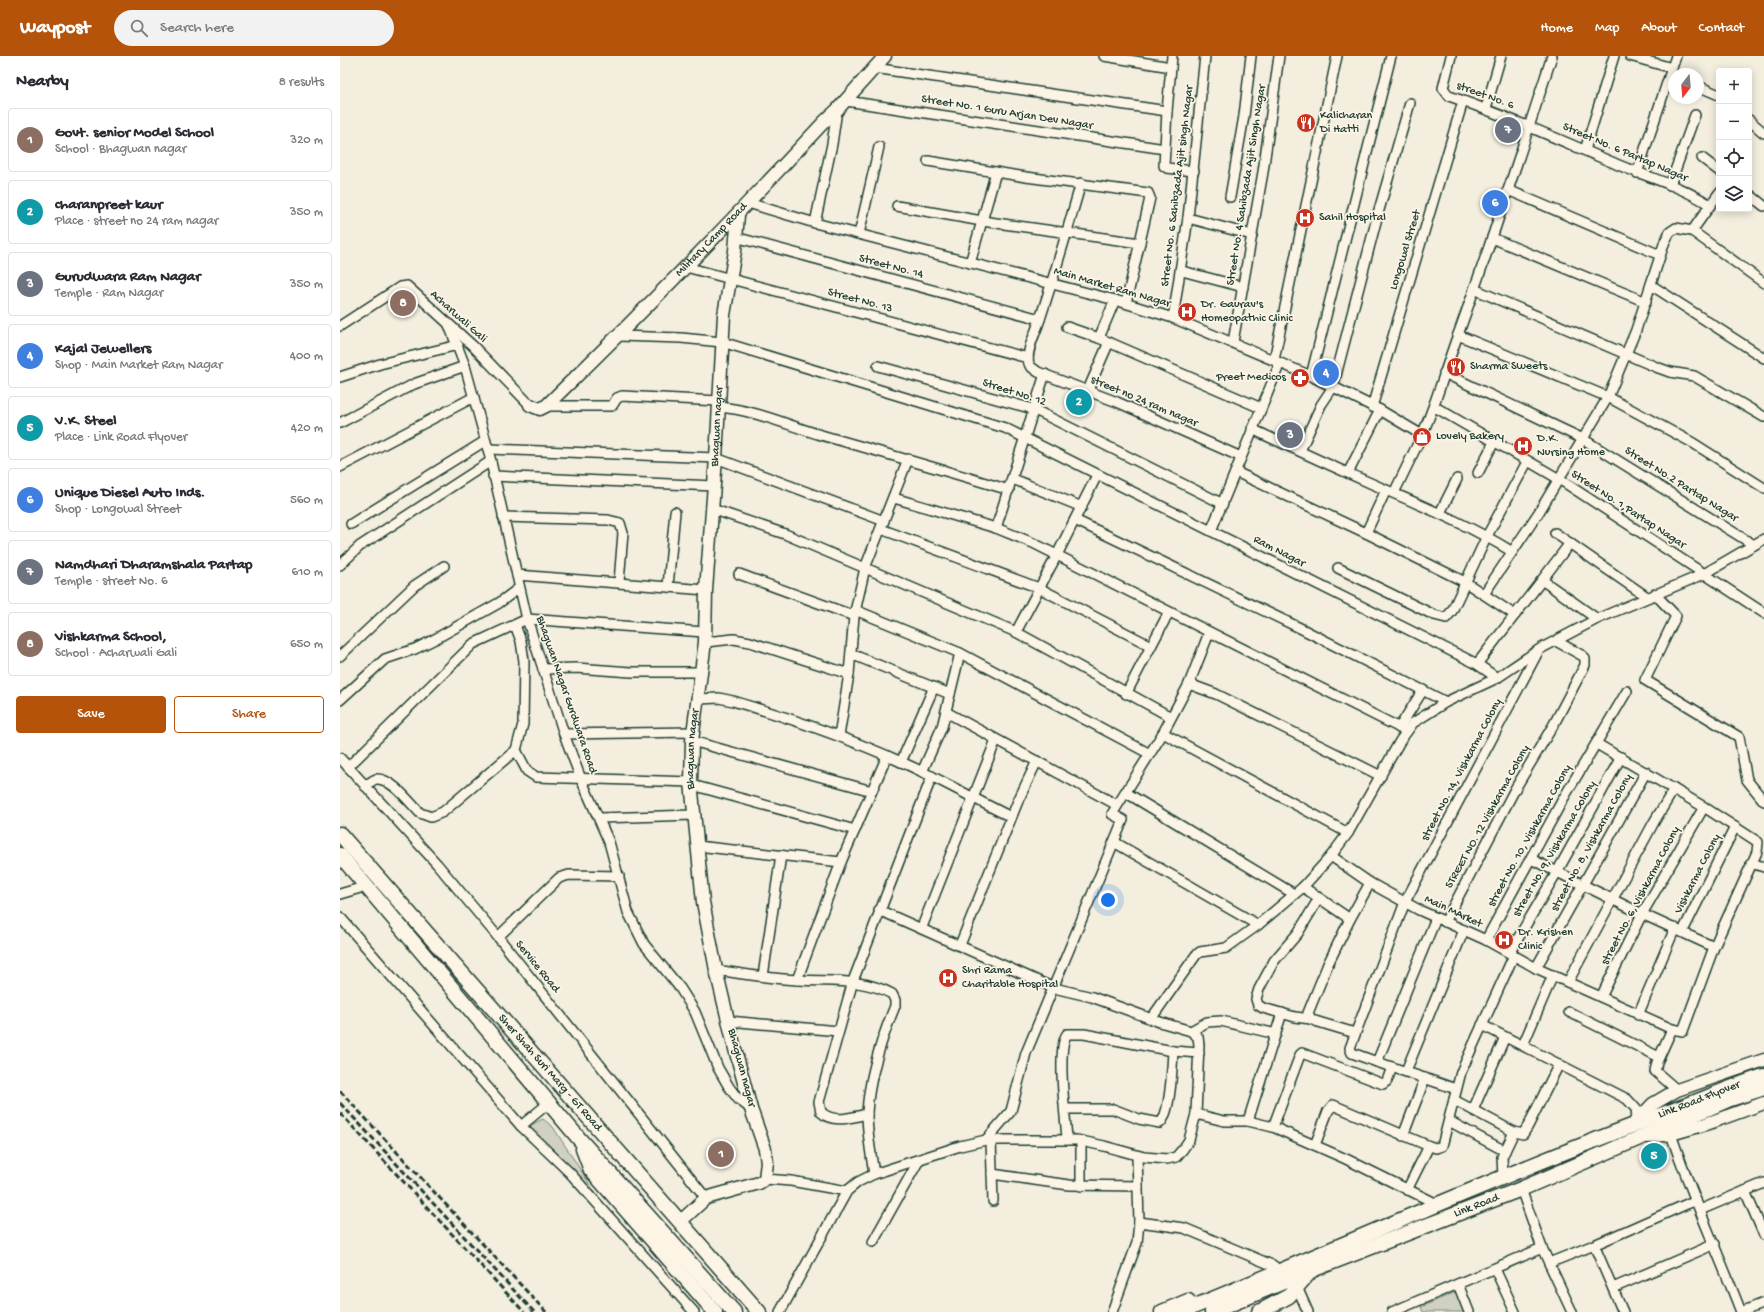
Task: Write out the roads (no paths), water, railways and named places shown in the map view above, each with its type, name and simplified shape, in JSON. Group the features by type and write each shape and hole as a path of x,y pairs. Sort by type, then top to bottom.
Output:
{"main road":[{"name":"Sher Shah Suri Marg - GT Road","path":"340,834 681,1221 759,1312"},
{"name":"Sher Shah Suri Marg - GT Road","path":"340,855 550,1102 580,1141 734,1312"},
{"name":"Link Road Flyover","path":"1640,1139 1671,1123 1733,1086 1764,1076"},
{"name":"Link Road Flyover","path":"1634,1124 1671,1123 1730,1099 1764,1088"},
{"name":"Link Road","path":"1312,1264 1437,1204 1634,1124"},
{"name":"Link Road","path":"1312,1264 1521,1189 1640,1139"},
{"path":"580,1141 591,1170 715,1312"},
{"path":"1212,1312 1312,1264"},
{"path":"1180,1312 1287,1275 1312,1264"},
{"path":"1162,1312 1287,1275"},
{"path":"1259,1312 1289,1296 1287,1275"}],"street":[{"name":"Military Camp Road","path":"546,406 619,336 738,215 823,123 846,101 885,56"},
{"path":"1104,56 1171,67"},
{"path":"1172,56 1167,111 1165,167 1194,171"},
{"name":"Street No. 6 Sahibzada Ajit singh Nagar","path":"1173,318 1182,271 1194,171 1205,56"},
{"path":"1230,197 1244,116 1251,56"},
{"name":"Street No. 4 Sahibzada Ajit Singh Nagar","path":"1233,342 1252,235 1279,56"},
{"path":"1211,531 1261,408 1277,361 1337,56"},
{"path":"1310,376 1391,56"},
{"name":"street No. 6","path":"1451,56 1443,88 1449,96 1530,125"},
{"path":"1486,108 1501,56"},
{"path":"1366,533 1422,435 1434,407 1444,373 1492,238 1552,56"},
{"path":"1585,150 1614,56"},
{"path":"1630,56 1672,68 1676,56"},
{"path":"874,68 1167,111"},
{"path":"1638,173 1668,89"},
{"path":"1704,89 1716,94"},
{"name":"Street No. 1 Guru Arjan Dev Nagar","path":"846,101 1165,148"},
{"name":"Longowal Street","path":"1348,473 1376,408 1463,101"},
{"path":"1300,451 1321,405 1333,388 1377,217 1410,103"},
{"path":"815,223 832,144 837,110"},
{"path":"1670,185 1695,115"},
{"path":"1752,123 1764,133"},
{"name":"Street No. 6 Partap Nagar","path":"1530,125 1638,173 1698,197 1710,206"},
{"path":"859,234 878,147"},
{"path":"1702,158 1716,169"},
{"path":"928,161 1148,193 1150,198 1126,303"},
{"path":"970,263 996,172"},
{"path":"1028,358 1052,283 1081,183"},
{"path":"1508,190 1660,255"},
{"path":"1752,196 1764,206"},
{"path":"1692,231 1716,197"},
{"name":"Main Market Ram Nagar","path":"748,203 815,223 1115,300 1173,318 1233,342 1310,376 1376,408 1422,435"},
{"path":"897,206 982,221 1140,243"},
{"name":"Bhagwan nagar","path":"738,215 735,251 729,279 722,342 702,672 693,736 691,784 703,902 716,970 751,1109 765,1149 767,1162 766,1179"},
{"path":"1188,218 1252,235"},
{"path":"1484,594 1558,479 1608,397 1627,354 1646,302 1660,255 1670,232 1676,228 1692,231 1764,283"},
{"name":"Street No. 14","path":"735,237 1040,319"},
{"path":"1492,238 1646,302"},
{"name":"Street No. 13","path":"686,267 1028,358"},
{"path":"1182,271 1243,287"},
{"path":"1651,285 1764,358"},
{"name":"Acharwali Gali","path":"340,326 404,286 407,286 473,346 530,405"},
{"path":"1474,289 1670,372 1694,376 1764,418"},
{"path":"1099,338 1115,300"},
{"name":"Bhagwan Nagar Gurdwara Road","path":"449,325 465,366 491,461 527,619 564,734 581,779 600,818 609,842 628,912 644,944 680,988 691,1005 705,1032 718,1068 729,1087 738,1099 751,1109"},
{"path":"1067,327 1110,342 1261,408"},
{"path":"1458,335 1608,397 1693,442 1764,488"},
{"name":"Ram Nagar","path":"619,336 687,338 722,342 1005,428 1477,664 1497,678"},
{"path":"1088,390 1110,342"},
{"path":"340,377 380,364 458,345"},
{"name":"street no 24 ram nagar","path":"1028,358 1030,366 1045,374 1088,390 1240,457"},
{"path":"340,423 414,384 465,366"},
{"name":"Street No. 12","path":"878,366 1033,409 1223,504"},
{"name":"Street No.2 Partap Nagar","path":"1444,373 1583,439 1761,542"},
{"path":"996,528 1013,479 1033,409 1045,374"},
{"path":"530,405 540,409 546,406 612,406 617,398 622,396 719,404 744,409 820,434 1009,490"},
{"path":"340,467 474,397"},
{"name":"Street No. 1,Partap Nagar","path":"1434,407 1558,479 1764,613"},
{"path":"1252,429 1390,492 1440,513 1487,536 1511,551"},
{"path":"1478,473 1494,442"},
{"path":"351,524 486,445 716,458 1039,588 1151,646"},
{"path":"839,736 849,674 854,613 865,568 894,498 908,459"},
{"path":"340,565 360,546 491,461"},
{"path":"1338,568 1434,615 1443,618 1449,616 1487,536 1527,462"},
{"path":"1236,472 1366,533 1465,582 1515,615"},
{"path":"1016,632 1082,507 1097,475"},
{"path":"494,476 714,486"},
{"path":"1013,479 1082,507"},
{"path":"1440,513 1458,479"},
{"path":"894,498 996,528 1057,555 1402,729"},
{"path":"712,509 785,534 1016,632 1126,694 1171,717"},
{"path":"668,586 675,512"},
{"path":"504,518 608,520 620,523 623,532 619,582"},
{"path":"1075,520 1446,702"},
{"path":"1555,532 1651,595 1676,616 1645,680 1738,737 1747,780 1764,801"},
{"path":"1402,729 1446,702 1497,678 1540,649 1597,619 1704,574 1761,542"},
{"path":"1477,664 1570,543"},
{"path":"340,656 414,586 444,566"},
{"path":"739,574 854,613 960,653 1150,754"},
{"path":"516,575 706,590"},
{"path":"1542,580 1597,619"},
{"path":"340,700 385,659 415,649 435,639 499,603 519,588"},
{"path":"1126,694 1168,612"},
{"path":"348,767 459,656 478,642 527,619 734,639 750,642 849,674"},
{"path":"365,786 374,780 384,780 391,784 420,813 425,816 435,816 459,799 516,750 523,724 524,661 521,641 515,625"},
{"path":"993,1201 989,1140 1011,1111 1026,1053 1123,820 1112,814 1163,733 1189,684 1209,633"},
{"name":"STREET NO. 12 Vishkarma Colony","path":"1445,922 1515,789 1554,724 1585,665 1586,659 1580,653 1556,641"},
{"name":"street No. 14, Vishkarma Colony","path":"1377,1062 1350,1050 1355,1033 1406,902 1540,649"},
{"path":"922,772 942,727 960,653"},
{"path":"851,654 950,694"},
{"path":"543,669 576,668 631,672 702,672"},
{"path":"1189,684 1216,694 1381,776"},
{"path":"901,762 934,687"},
{"path":"1151,1019 1196,955 1200,952 1226,948 1258,925 1303,887 1331,856 1348,833 1381,776 1402,729 1423,690"},
{"name":"street No. 10, Vishkarma Colony","path":"1486,940 1562,801 1627,691"},
{"path":"698,699 719,698 733,701 839,736 932,776 972,798 1012,817"},
{"path":"946,712 1117,805"},
{"path":"1163,733 1348,833"},
{"path":"564,734 693,736 872,791"},
{"path":"922,927 996,740"},
{"path":"1597,744 1704,807 1758,842 1758,848 1714,947 1683,1031 1672,1029 1659,1057 1656,1067 1657,1074 1677,1090"},
{"path":"516,750 527,771 536,778 691,784 855,830"},
{"path":"797,980 841,862 887,756"},
{"name":"street No. 9, Vishkarma Colony","path":"1429,1146 1436,1148 1442,1146 1461,1072 1512,954 1621,757"},
{"name":"Service Road","path":"340,758 437,864 498,937 706,1198"},
{"path":"960,945 1012,817 1037,761"},
{"name":"street No. 8, Vishkarma Colony","path":"1536,968 1646,772"},
{"path":"867,1114 838,1119 825,1116 819,1107 821,1090 853,982 879,910 932,776"},
{"path":"1568,982 1612,899 1674,789"},
{"path":"1125,792 1294,894"},
{"name":"street No. 6, Vishkarma Colony","path":"1601,997 1642,914 1704,807"},
{"path":"600,818 693,815"},
{"name":"Vishkarma Colony","path":"1638,1014 1679,929 1735,827"},
{"path":"1114,842 1258,925"},
{"path":"697,846 841,862"},
{"path":"763,976 781,855"},
{"name":"Main MArket","path":"1331,856 1370,883 1436,918 1486,940 1536,968 1672,1029"},
{"path":"1531,859 1642,914 1679,929 1714,947"},
{"path":"1751,863 1764,867"},
{"path":"498,937 559,878 569,875 619,876"},
{"path":"1311,1019 1308,1013 1308,1008 1350,919 1370,883"},
{"path":"340,894 367,886"},
{"path":"1303,887 1350,919"},
{"path":"1319,898 1298,933 1274,961 1256,996 1258,1005 1282,1014 1311,1019 1355,1033"},
{"path":"780,1312 847,1191 858,1182 874,1174 960,1146 989,1140 1081,1141 1138,1156 1167,1160 1176,1157 1189,1140 1196,1114 1199,1053 1198,1037 1191,1031 1151,1019 1092,998 1054,988 922,927 879,910"},
{"path":"340,917 521,1126 570,1173 694,1312"},
{"path":"1436,918 1377,1062 1456,1089"},
{"path":"1406,1072 1464,930"},
{"path":"716,970 797,980 853,982 886,990 892,994 895,1000 895,1006 878,1052 869,1094 867,1114 874,1174"},
{"path":"1523,1045 1553,975"},
{"path":"1569,1012 1659,1057"},
{"path":"1248,1122 1282,1014"},
{"path":"729,1021 838,1031"},
{"path":"1191,1031 1207,1022 1221,1021 1276,1034"},
{"path":"1482,1025 1627,1099 1637,1110 1634,1124"},
{"path":"1067,1140 1062,1067 1064,1040 1067,1034 1084,1034 1173,1051 1199,1053"},
{"path":"1473,1110 1506,1036"},
{"path":"1065,1109 1113,1109 1138,1119 1160,1123 1164,1120 1168,1102 1173,1051"},
{"path":"1273,1127 1302,1053 1383,1084 1387,1081 1392,1067"},
{"path":"1634,1124 1653,1104 1677,1090 1764,1060"},
{"path":"1454,1100 1514,1132 1522,1134 1525,1131 1559,1064"},
{"path":"1404,1136 1424,1078"},
{"path":"521,1126 550,1102"},
{"path":"1764,1102 1706,1124 1671,1123 1687,1182 1715,1244 1741,1312 1764,1303"},
{"path":"1315,1145 1328,1110 1333,1104 1429,1146 1408,1190"},
{"path":"1196,1114 1224,1121 1248,1122 1273,1127 1315,1145 1437,1204"},
{"path":"1449,1121 1505,1150"},
{"path":"1503,1177 1501,1162 1514,1132"},
{"path":"1081,1141 1081,1186"},
{"path":"1112,1312 1135,1253 1139,1222 1138,1156"},
{"path":"873,1242 919,1160"},
{"path":"992,1174 1055,1184 1081,1186 1138,1186"},
{"path":"681,1221 706,1198 759,1183 766,1179 791,1181 847,1191"},
{"path":"1700,1210 1764,1183"},
{"path":"1521,1189 1542,1248 1572,1312"},
{"path":"1745,1191 1764,1235"},
{"path":"1549,1263 1696,1200"},
{"path":"1139,1222 1184,1228 1287,1275 1308,1312"},
{"path":"1613,1288 1715,1244"},
{"path":"1594,1245 1623,1312"},
{"path":"1392,1312 1412,1308 1458,1284 1542,1248"},
{"path":"1495,1269 1515,1312"},
{"path":"1458,1284 1469,1312"}],"railway":[{"path":"340,1091 546,1312"},
{"path":"340,1103 534,1312"},
{"path":"340,1113 524,1312"}],"place":[{"name":"Kalicharan Di Hatti","path":"1306,123"},
{"name":"Namdhari Dharamshala Partap","path":"1508,130"},
{"name":"Unique Diesel Auto Inds.","path":"1495,203"},
{"name":"Sahil Hospital","path":"1305,218"},
{"name":"Vishkarma School,","path":"403,303"},
{"name":"Dr. Gaurav's Homeopathic Clinic","path":"1187,312"},
{"name":"Sharma Sweets","path":"1456,367"},
{"name":"Kajal Jewellers","path":"1326,373"},
{"name":"Preet Medicos","path":"1300,378"},
{"name":"charanpreet kaur","path":"1079,402"},
{"name":"Gurudwara Ram Nagar","path":"1290,435"},
{"name":"Lovely Bakery","path":"1422,437"},
{"name":"D.K. Nursing Home","path":"1523,446"},
{"name":"Dr. Krishen Clinic","path":"1504,940"},
{"name":"Shri Rama Charitable Hospital","path":"948,978"},
{"name":"Govt. senior Model School","path":"721,1154"},
{"name":"V.K. Steel","path":"1654,1156"}]}
